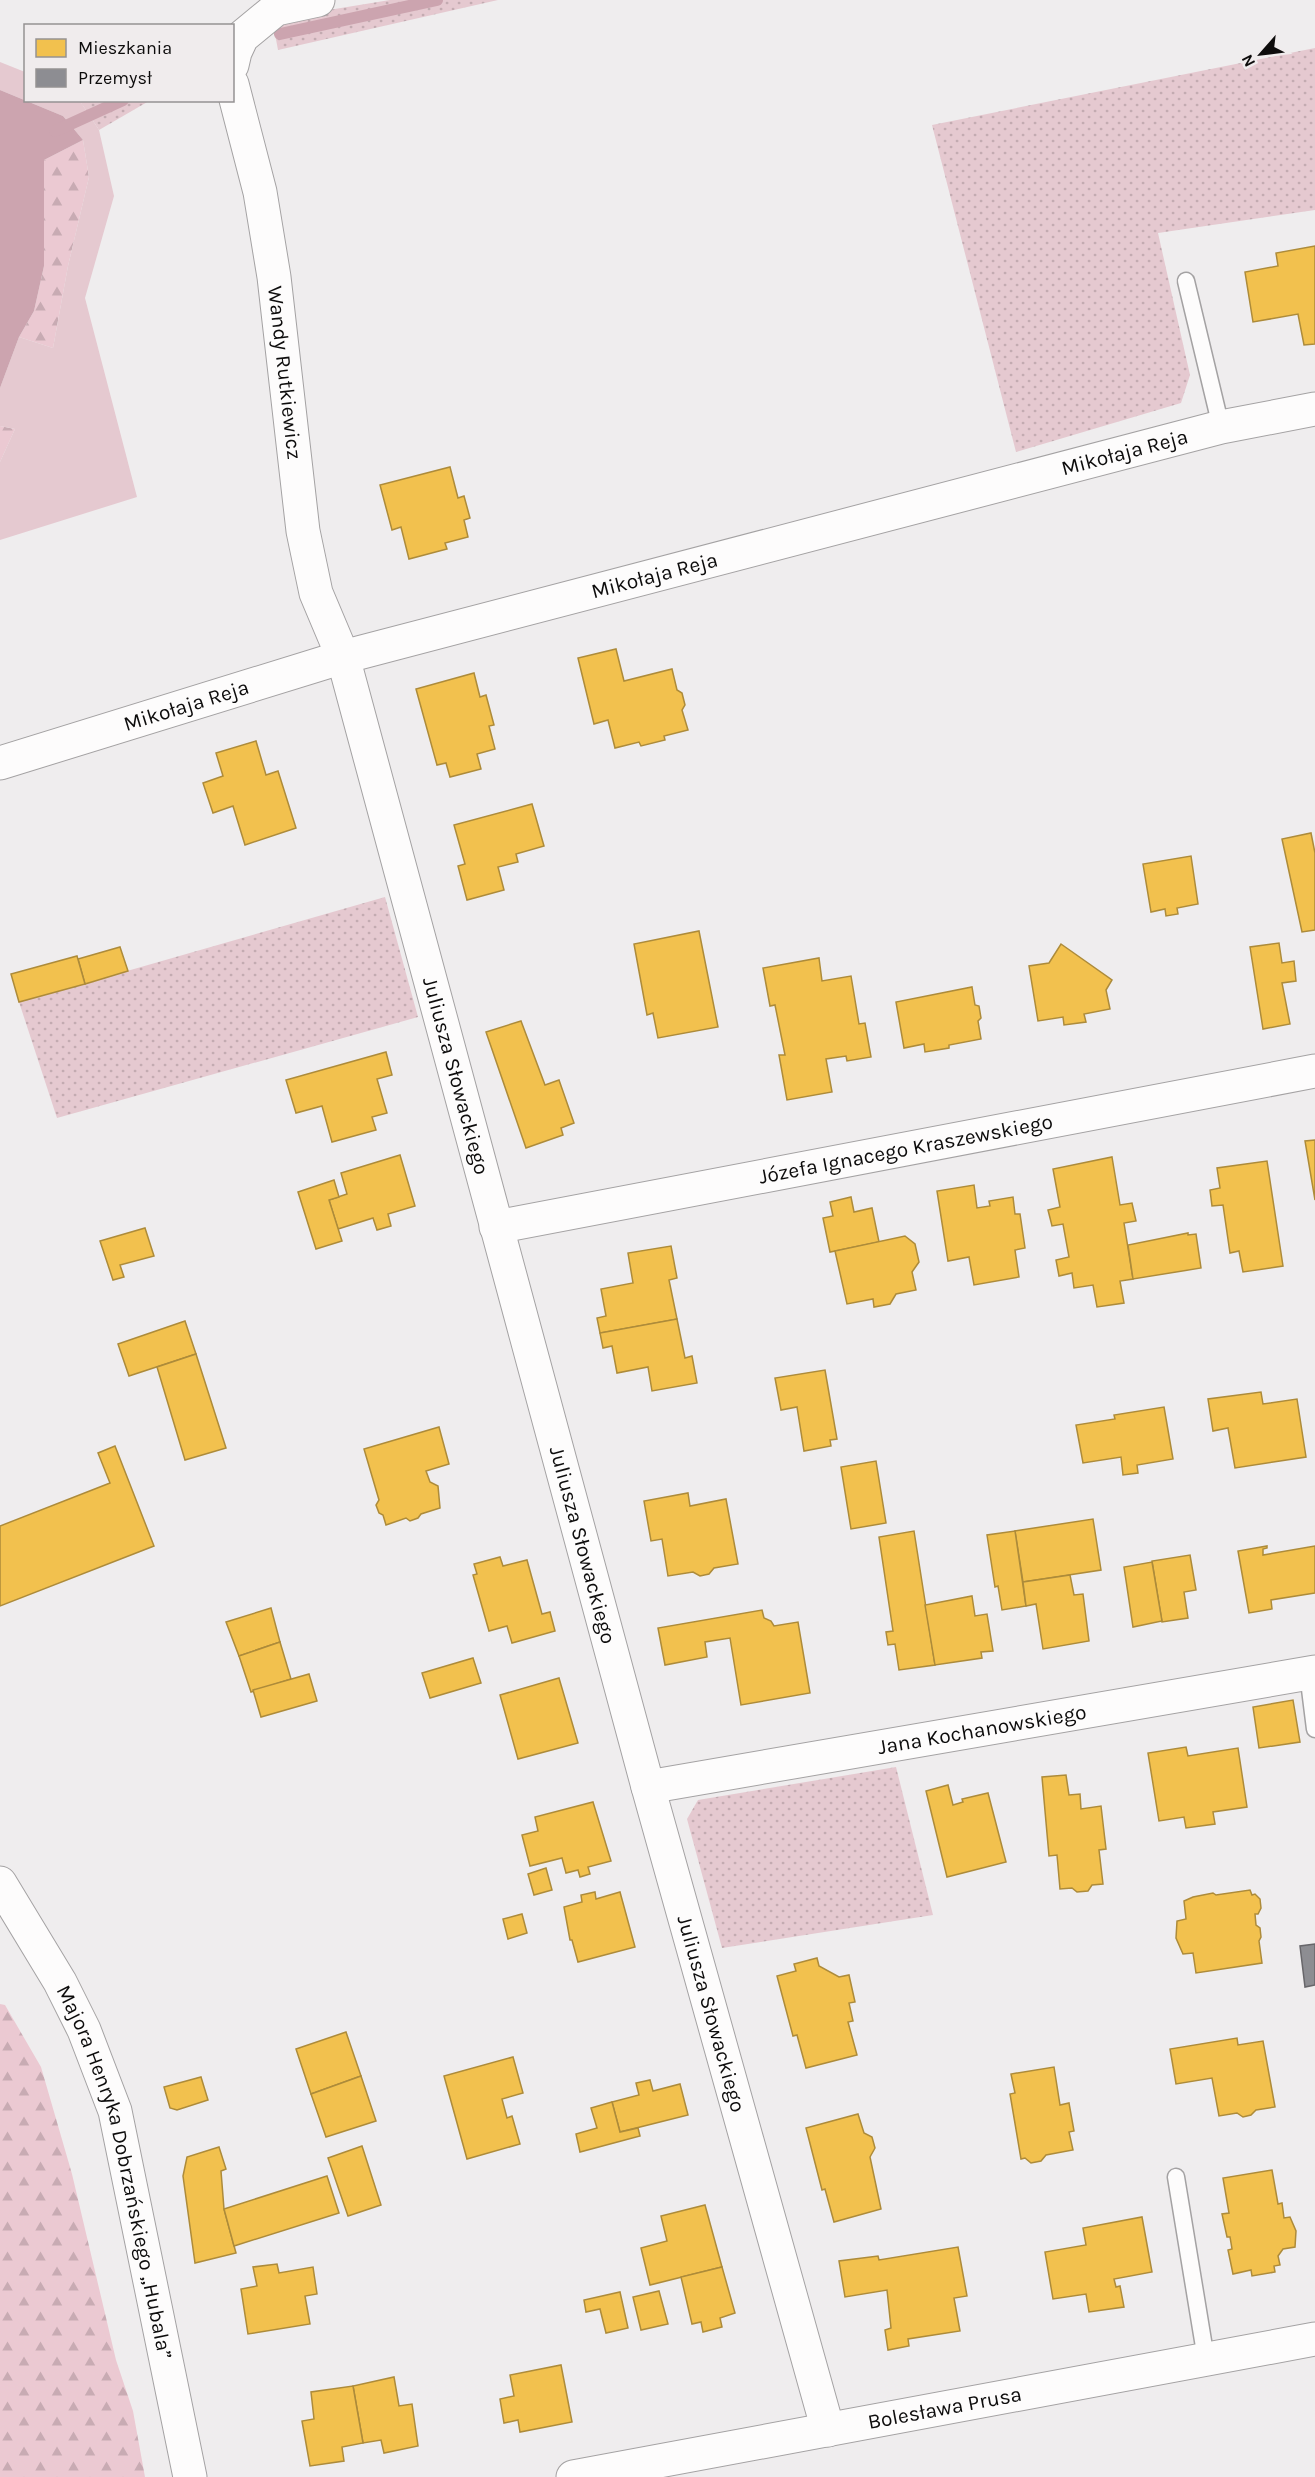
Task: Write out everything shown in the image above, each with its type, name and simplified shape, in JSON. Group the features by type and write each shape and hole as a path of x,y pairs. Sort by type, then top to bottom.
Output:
{"street":[{"path":"234,56 242,37 276,9 318,0"},
{"name":"Wandy Rutkiewicz","path":"234,92 260,192 274,277 303,531 316,593 343,657"},
{"name":"Mikołaja Reja","path":"0,763 343,657 1221,427 1315,409"},
{"name":"Juliusza Słowackiego","path":"343,657 648,1787 828,2430"},
{"name":"Józefa Ignacego Kraszewskiego","path":"495,1227 1315,1071"},
{"name":"Jana Kochanowskiego","path":"648,1787 1311,1673"},
{"name":"Majora Henryka Dobrzańskiego „Hubala”","path":"5,1901 60,1982 80,2020 115,2111 190,2477"},
{"name":"Bolesława Prusa","path":"573,2477 1315,2338"}],"lane":[{"path":"1186,281 1221,427"},
{"path":"1311,1673 1315,1729"},
{"path":"1176,2177 1206,2359"}],"shaded area":[{"path":"390,0 498,0 278,50 274,29 298,15"},
{"path":"1315,48 1315,210 1158,233 1190,375 1181,403 1016,452 932,125"},
{"path":"0,62 24,72 24,100 0,90"},
{"path":"0,90 24,100 24,102 63,116 83,140 44,160 44,266 34,311 19,337 0,388"},
{"path":"29,102 81,102 99,130 114,196 85,298 137,497 0,540 0,462 15,429 0,426 0,388 19,337 53,348 68,266 89,177 83,140 63,116"},
{"path":"81,102 147,102 99,130"},
{"path":"385,897 418,1017 57,1118 19,1002"},
{"path":"896,1767 933,1915 722,1948 687,1819 698,1800"}],"green space":[{"path":"83,140 89,177 68,266 53,348 19,337 34,311 44,266 44,160"},
{"path":"0,426 15,429 0,462"},
{"path":"0,2004 5,2005 41,2067 72,2174 116,2360 133,2411 145,2477 0,2477"}],"building: Mieszkania":[{"path":"1315,246 1315,344 1304,345 1298,314 1253,322 1245,272 1278,266 1276,253"},
{"path":"450,467 458,498 464,496 470,518 464,520 468,537 445,543 447,549 409,559 401,527 392,530 380,485"},
{"path":"616,649 624,681 672,669 677,690 682,693 685,705 682,710 688,730 664,736 665,740 641,746 639,742 615,748 608,720 594,724 578,658"},
{"path":"474,673 480,697 486,695 494,725 489,726 495,749 477,754 481,769 450,777 446,763 437,765 416,689"},
{"path":"256,741 266,775 278,771 296,828 245,845 233,806 213,813 203,783 223,776 216,753"},
{"path":"532,804 544,846 516,854 518,862 498,867 504,890 467,900 458,866 465,864 454,825"},
{"path":"1311,833 1315,853 1315,930 1302,932 1282,839"},
{"path":"1191,856 1198,904 1177,908 1178,914 1166,916 1165,909 1151,912 1143,864"},
{"path":"699,931 718,1027 658,1038 653,1013 647,1015 634,944"},
{"path":"1279,943 1282,963 1294,961 1296,981 1282,983 1290,1024 1263,1029 1250,947"},
{"path":"1061,944 1112,980 1106,990 1110,1009 1084,1014 1086,1022 1064,1025 1063,1017 1038,1021 1029,966 1049,963"},
{"path":"120,947 128,971 85,984 78,959"},
{"path":"77,956 85,984 19,1002 11,974"},
{"path":"819,958 822,981 851,976 859,1024 865,1023 871,1057 847,1061 846,1056 826,1059 832,1092 787,1100 779,1055 785,1055 775,1005 770,1006 763,968"},
{"path":"972,987 975,1005 979,1006 981,1018 978,1021 981,1039 925,1052 924,1044 904,1048 896,1002"},
{"path":"521,1021 545,1085 559,1080 574,1123 561,1128 563,1135 526,1148 486,1032"},
{"path":"386,1052 392,1075 377,1079 387,1113 372,1117 376,1130 332,1142 322,1106 296,1113 286,1080"},
{"path":"1315,1140 1315,1200 1305,1141"},
{"path":"400,1155 415,1206 388,1214 391,1226 377,1230 373,1218 338,1229 329,1200 347,1194 341,1173"},
{"path":"1112,1157 1120,1205 1132,1203 1136,1221 1124,1223 1133,1279 1120,1281 1124,1303 1097,1307 1093,1285 1074,1288 1072,1273 1059,1276 1056,1260 1069,1257 1063,1224 1052,1226 1048,1210 1060,1207 1053,1169"},
{"path":"1267,1161 1283,1266 1243,1272 1239,1251 1230,1253 1223,1205 1212,1206 1210,1190 1220,1188 1217,1168"},
{"path":"334,1180 339,1197 329,1200 342,1241 316,1249 298,1192"},
{"path":"974,1185 977,1208 990,1206 989,1201 1013,1197 1015,1214 1020,1214 1025,1248 1015,1250 1019,1277 974,1285 969,1257 948,1261 937,1191"},
{"path":"851,1197 854,1212 872,1208 879,1242 830,1252 823,1218 833,1216 830,1202"},
{"path":"145,1228 154,1256 120,1265 124,1277 113,1280 100,1241"},
{"path":"1188,1233 1188,1235 1196,1234 1201,1268 1133,1279 1128,1245"},
{"path":"905,1236 915,1244 919,1262 912,1272 916,1290 896,1294 890,1304 874,1307 873,1299 847,1304 835,1251"},
{"path":"671,1246 677,1278 669,1280 677,1319 600,1333 597,1318 606,1316 601,1289 633,1283 628,1253"},
{"path":"677,1319 685,1358 692,1356 697,1383 652,1391 648,1367 617,1373 612,1346 603,1348 600,1333"},
{"path":"185,1321 196,1354 129,1376 118,1344"},
{"path":"196,1354 226,1448 185,1460 157,1367"},
{"path":"825,1370 837,1439 830,1440 831,1446 804,1451 797,1407 781,1410 775,1378"},
{"path":"1261,1392 1263,1404 1297,1399 1306,1457 1235,1468 1228,1428 1213,1431 1208,1399"},
{"path":"1164,1407 1173,1459 1137,1465 1138,1473 1123,1475 1121,1457 1083,1463 1076,1425 1115,1419 1114,1415"},
{"path":"439,1427 449,1464 426,1471 430,1482 438,1486 440,1508 421,1514 410,1521 406,1518 386,1525 376,1505 379,1500 364,1449"},
{"path":"115,1446 154,1546 0,1606 0,1526 110,1483 98,1453"},
{"path":"876,1461 886,1523 851,1529 841,1467"},
{"path":"688,1493 690,1506 726,1499 738,1564 714,1568 709,1574 700,1576 693,1572 668,1576 662,1539 651,1541 644,1501"},
{"path":"1093,1519 1101,1570 1023,1582 1015,1531"},
{"path":"914,1531 935,1665 899,1670 895,1644 888,1645 886,1632 893,1631 879,1537"},
{"path":"1015,1531 1026,1606 1002,1610 998,1586 995,1587 987,1535"},
{"path":"1267,1546 1263,1549 1263,1555 1315,1546 1315,1593 1271,1600 1272,1609 1249,1613 1238,1551"},
{"path":"1190,1555 1196,1590 1184,1592 1188,1618 1162,1622 1152,1561"},
{"path":"500,1557 503,1566 527,1560 542,1614 550,1612 555,1631 512,1643 507,1626 489,1631 473,1575 477,1574 474,1564"},
{"path":"1152,1562 1162,1621 1133,1627 1124,1567"},
{"path":"1070,1575 1074,1595 1083,1594 1089,1641 1043,1649 1036,1604 1026,1606 1023,1582"},
{"path":"972,1596 975,1616 987,1614 993,1651 981,1652 982,1658 935,1665 925,1605"},
{"path":"271,1608 280,1642 239,1656 226,1622"},
{"path":"762,1610 764,1618 771,1621 774,1626 798,1622 810,1693 741,1705 730,1638 705,1642 707,1657 665,1665 658,1628"},
{"path":"280,1642 291,1679 251,1692 239,1656"},
{"path":"473,1658 481,1683 430,1698 422,1673"},
{"path":"309,1674 317,1701 261,1717 253,1690"},
{"path":"559,1678 578,1743 518,1759 500,1695"},
{"path":"1293,1700 1300,1742 1259,1748 1253,1707"},
{"path":"1186,1747 1188,1756 1238,1748 1247,1807 1213,1812 1215,1824 1186,1828 1184,1817 1159,1821 1148,1753"},
{"path":"1066,1775 1069,1795 1080,1794 1081,1809 1101,1806 1106,1849 1099,1850 1103,1884 1092,1885 1088,1891 1077,1892 1072,1888 1060,1889 1057,1855 1049,1856 1042,1777"},
{"path":"948,1785 953,1805 963,1802 962,1799 988,1793 1006,1862 947,1877 926,1791"},
{"path":"593,1802 611,1861 588,1867 590,1874 580,1877 578,1870 566,1873 562,1858 530,1866 522,1835 538,1831 535,1817"},
{"path":"546,1868 552,1890 534,1895 528,1874"},
{"path":"1250,1890 1252,1895 1255,1894 1260,1899 1261,1908 1258,1914 1255,1914 1256,1925 1260,1928 1262,1963 1196,1973 1193,1953 1183,1954 1176,1938 1177,1921 1186,1919 1184,1901 1213,1893 1216,1895"},
{"path":"595,1892 596,1899 620,1892 635,1947 578,1962 572,1940 570,1940 564,1907 582,1902 581,1895"},
{"path":"522,1914 527,1933 508,1939 503,1919"},
{"path":"817,1958 819,1966 839,1977 849,1975 855,2002 849,2003 853,2021 848,2022 857,2055 806,2068 797,2035 793,2036 777,1976 796,1971 794,1964"},
{"path":"346,2032 361,2076 311,2094 296,2049"},
{"path":"1237,2038 1238,2045 1263,2041 1275,2107 1256,2110 1251,2115 1243,2117 1237,2113 1219,2116 1212,2078 1176,2084 1170,2049"},
{"path":"513,2057 523,2093 502,2099 507,2118 512,2116 520,2144 467,2159 444,2076"},
{"path":"1054,2067 1060,2105 1069,2103 1074,2131 1069,2132 1073,2150 1046,2155 1041,2161 1031,2163 1025,2158 1021,2159 1010,2094 1015,2093 1011,2074"},
{"path":"361,2076 376,2121 326,2137 311,2094"},
{"path":"201,2077 208,2100 177,2110 170,2108 164,2087"},
{"path":"650,2080 653,2091 680,2084 688,2115 620,2132 612,2102 639,2095 636,2083"},
{"path":"612,2102 620,2132 638,2128 640,2136 580,2152 576,2134 597,2128 591,2108"},
{"path":"858,2114 864,2133 872,2137 875,2148 870,2157 881,2209 834,2222 825,2189 822,2190 806,2128"},
{"path":"362,2146 381,2205 348,2216 328,2158"},
{"path":"219,2147 226,2169 221,2171 224,2209 236,2253 195,2263 183,2176 187,2157"},
{"path":"1272,2170 1278,2204 1282,2203 1284,2218 1290,2217 1296,2231 1295,2247 1283,2249 1278,2256 1280,2265 1274,2266 1275,2272 1252,2276 1251,2270 1233,2274 1228,2250 1232,2249 1230,2237 1227,2237 1222,2214 1229,2213 1223,2178"},
{"path":"327,2176 339,2213 234,2246 224,2209"},
{"path":"705,2205 722,2267 650,2285 641,2248 667,2241 661,2216"},
{"path":"1142,2217 1152,2272 1114,2279 1116,2287 1120,2286 1124,2307 1089,2312 1086,2294 1053,2299 1045,2252 1086,2245 1083,2228"},
{"path":"958,2247 967,2296 954,2298 960,2331 908,2339 909,2346 888,2350 885,2330 891,2328 887,2290 845,2297 839,2261 878,2256 879,2260"},
{"path":"277,2264 279,2273 313,2267 317,2294 305,2296 310,2324 248,2334 241,2289 257,2286 253,2267"},
{"path":"722,2267 735,2313 720,2318 722,2327 703,2332 701,2322 692,2324 681,2277"},
{"path":"659,2291 668,2324 641,2330 633,2297"},
{"path":"620,2292 628,2328 606,2333 600,2309 586,2312 584,2300"},
{"path":"561,2365 572,2422 520,2432 518,2420 504,2423 500,2399 514,2396 510,2375"},
{"path":"394,2377 399,2406 412,2404 418,2446 384,2453 381,2440 363,2443 353,2386"},
{"path":"353,2386 363,2443 342,2447 344,2461 310,2466 302,2421 314,2419 311,2392"}],"building: Przemysł":[{"path":"1315,1944 1315,1985 1305,1987 1300,1946"}],"waterway":[{"path":"280,34 437,0"},
{"path":"55,131 119,102"}]}
